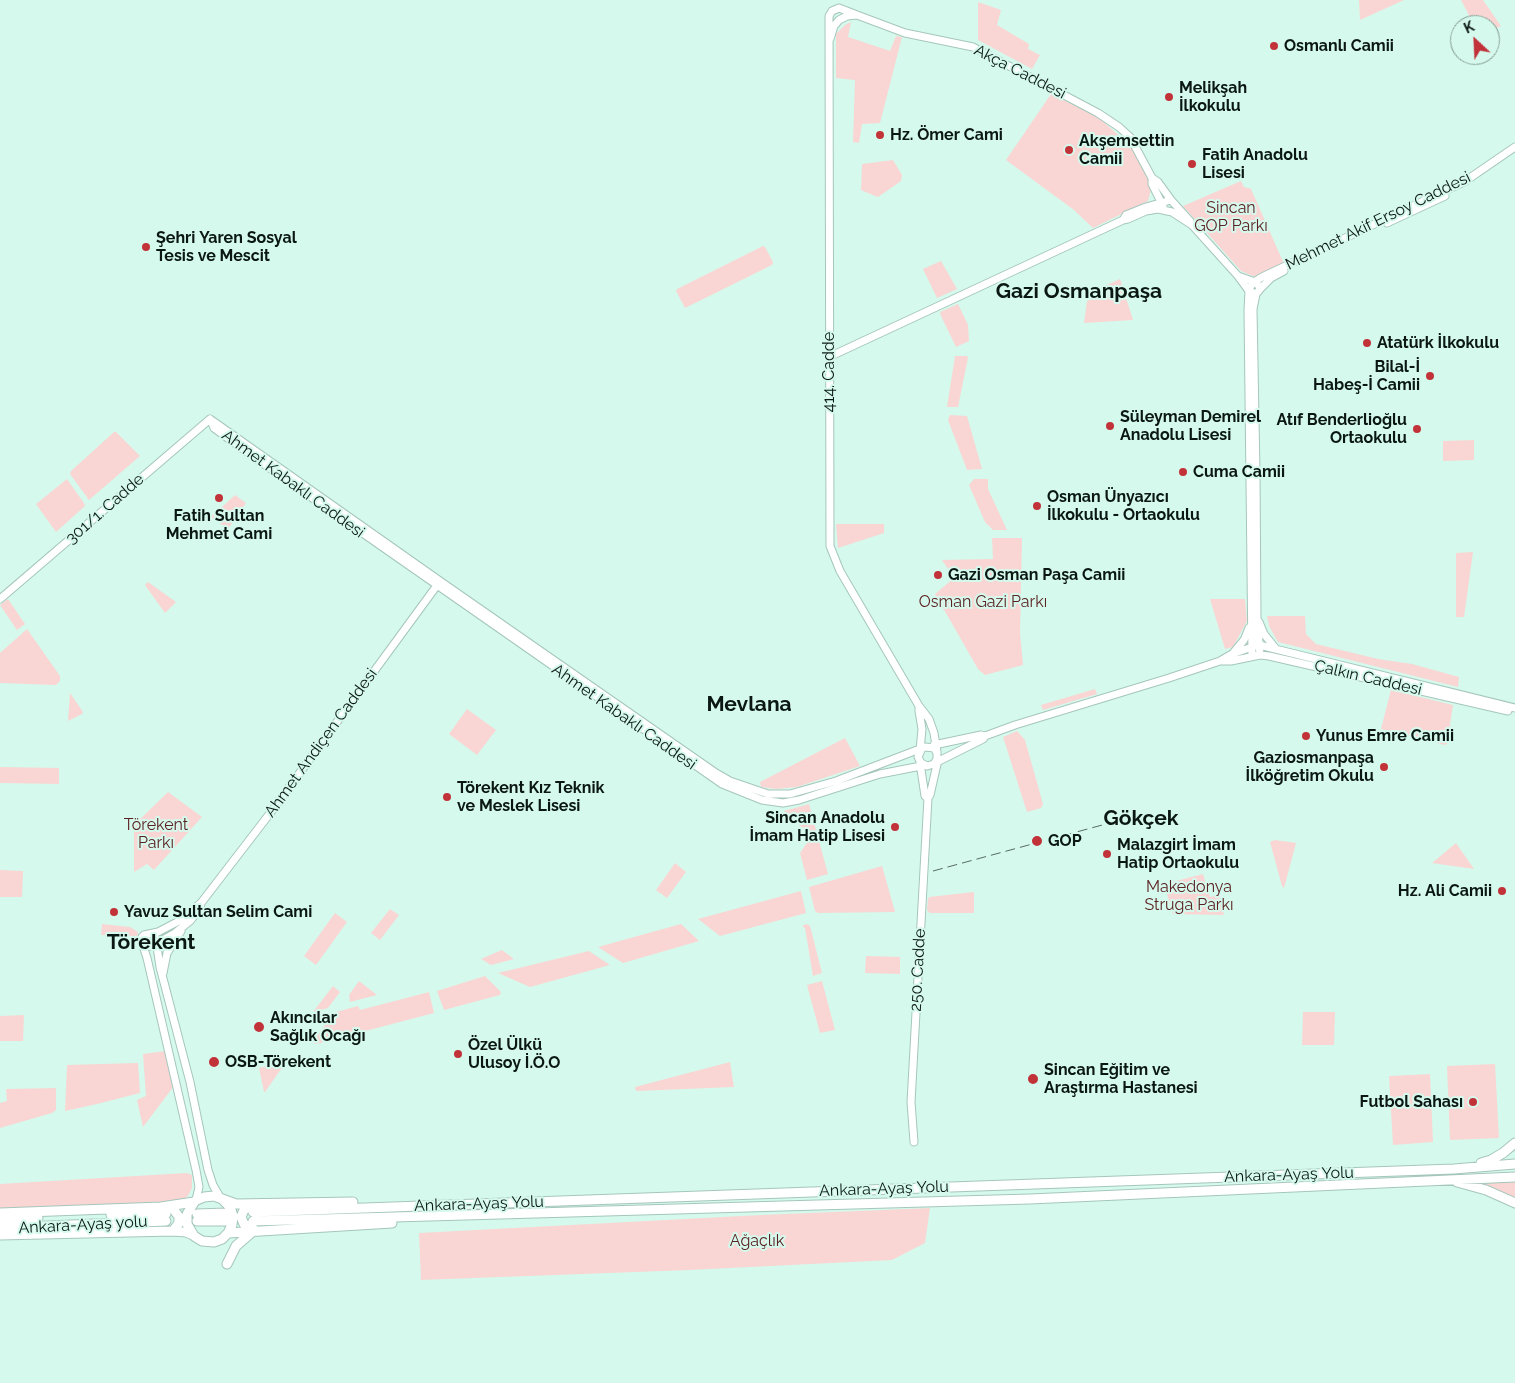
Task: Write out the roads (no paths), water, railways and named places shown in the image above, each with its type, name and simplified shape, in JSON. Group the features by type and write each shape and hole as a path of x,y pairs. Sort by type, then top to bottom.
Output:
{"highway":[{"path":"1454,1169 1491,1160 1503,1154 1515,1143"},
{"name":"Ankara-Ayaş Yolu","path":"253,1212 1454,1169 1515,1164"},
{"name":"Ankara-Ayaş Yolu","path":"253,1212 435,1216 1030,1199 1515,1176"},
{"path":"1450,1180 1486,1190 1515,1203"},
{"path":"0,1213 167,1214 209,1196 236,1204 253,1212"},
{"path":"0,1235 173,1231 186,1232 210,1242 218,1241 228,1233 232,1225 233,1216 230,1207 222,1200"},
{"path":"194,1235 189,1228 187,1219 189,1209 195,1201"},
{"path":"167,1214 174,1210 179,1218 179,1223 173,1231"},
{"path":"253,1212 244,1210 242,1219 247,1227 255,1231"},
{"name":"Ankara-Ayaş yolu","path":"0,1220 167,1214"},
{"name":"Ankara-Ayaş yolu","path":"0,1228 167,1214"},
{"path":"228,1233 414,1222 424,1221 435,1216"},
{"path":"197,1218 226,1217"},
{"path":"227,1264 236,1246 246,1236 255,1231"}],"main road":[{"name":"Akça Caddesi","path":"829,14 833,9 839,8 905,33 973,47 1098,113 1130,137 1152,178 1158,182 1171,200"},
{"name":"414. Cadde","path":"829,14 830,549 840,571 932,726 937,756"},
{"path":"830,39 833,29 839,20 857,15"},
{"name":"Mehmet Akif Ersoy Caddesi","path":"1255,282 1288,264 1464,182 1515,147"},
{"name":"Mehmet Akif Ersoy Caddesi","path":"1255,291 1271,278 1290,268 1465,186 1515,152"},
{"name":"Akça Caddesi","path":"1152,178 1152,184 1160,202"},
{"path":"1123,220 1126,215 1160,202 1171,200 1190,220 1192,225"},
{"path":"1160,202 1192,225 1238,276 1255,291"},
{"path":"829,357 1123,220 1151,210 1158,209 1172,212 1179,209"},
{"path":"1238,276 1255,282 1253,309 1256,617 1255,646 1252,656"},
{"path":"1255,291 1248,310 1250,625 1255,646 1260,655"},
{"name":"Ahmet Kabaklı Caddesi","path":"210,419 715,781 762,800 780,803 799,800 920,763"},
{"name":"301/1. Cadde","path":"0,599 210,419"},
{"name":"Ahmet Kabaklı Caddesi","path":"438,584 720,776 754,790 780,795 799,792 836,781 922,749"},
{"name":"Ahmet Andiçen Caddesi","path":"201,903 200,908 190,921 171,936 148,948 144,947 141,943 142,937 153,934 180,921 201,903 271,812 438,584"},
{"path":"1256,617 1264,634 1276,649"},
{"name":"Çalkın Caddesi","path":"1232,654 1244,640 1250,625"},
{"name":"Çalkın Caddesi","path":"937,756 981,735 984,736 1220,661 1232,654 1255,646 1276,649 1515,712"},
{"name":"Çalkın Caddesi","path":"1220,661 1231,661 1260,655 1515,708"},
{"name":"414. Cadde","path":"919,706 918,711 922,729 920,763"},
{"name":"Çalkın Caddesi","path":"937,756 983,739 984,736"},
{"path":"920,763 927,766 937,756 934,748 922,749"},
{"name":"250. Cadde","path":"914,1142 911,1102 928,798 937,756"},
{"name":"250. Cadde","path":"920,763 925,796 928,798"},
{"path":"780,795 780,803"},
{"path":"162,976 169,950 190,921"},
{"path":"153,934 156,938 162,976 190,1082 208,1170 213,1185 222,1200"},
{"path":"144,947 196,1170 199,1187 195,1201"}],"railway":[{"path":"933,871 1117,821"}],"place":[{"name":"Osmanlı Camii","path":"1274,46"},
{"name":"Melikşah İlkokulu","path":"1169,97"},
{"name":"Hz. Ömer Cami","path":"880,135"},
{"name":"Akşemsettin Camii","path":"1069,150"},
{"name":"Fatih Anadolu Lisesi","path":"1192,164"},
{"name":"Şehri Yaren Sosyal Tesis ve Mescit","path":"146,247"},
{"name":"Atatürk İlkokulu","path":"1367,343"},
{"name":"Bilal-İ Habeş-İ Camii","path":"1430,376"},
{"name":"Süleyman Demirel Anadolu Lisesi","path":"1110,426"},
{"name":"Atıf Benderlioğlu Ortaokulu","path":"1417,429"},
{"name":"Cuma Camii","path":"1183,472"},
{"name":"Fatih Sultan Mehmet Cami","path":"219,498"},
{"name":"Osman Ünyazıcı İlkokulu - Ortaokulu","path":"1037,506"},
{"name":"Gazi Osman Paşa Camii","path":"938,575"},
{"name":"Yunus Emre Camii","path":"1306,736"},
{"name":"Gaziosmanpaşa İlköğretim Okulu","path":"1384,767"},
{"name":"Törekent Kız Teknik ve Meslek Lisesi","path":"447,797"},
{"name":"Sincan Anadolu İmam Hatip Lisesi","path":"895,827"},
{"name":"GOP","path":"1037,841"},
{"name":"Malazgirt İmam Hatip Ortaokulu","path":"1107,854"},
{"name":"Hz. Ali Camii","path":"1502,891"},
{"name":"Yavuz Sultan Selim Cami","path":"114,912"},
{"name":"Akıncılar Sağlık Ocağı","path":"259,1027"},
{"name":"Özel Ülkü Ulusoy İ.Ö.O","path":"458,1054"},
{"name":"OSB-Törekent","path":"214,1062"},
{"name":"Sincan Eğitim ve Araştırma Hastanesi","path":"1033,1079"},
{"name":"Futbol Sahası","path":"1473,1102"}],"district":[{"name":"Gazi Osmanpaşa","path":"1079,292"},
{"name":"Mevlana","path":"749,705"},
{"name":"Gökçek","path":"1141,819"},
{"name":"Törekent","path":"151,943"}],"park label":[{"name":"Sincan GOP Parkı","path":"1231,217"},
{"name":"Osman Gazi Parkı","path":"983,602"},
{"name":"Törekent Parkı","path":"156,834"},
{"name":"Makedonya Struga Parkı","path":"1189,896"},
{"name":"Ağaçlık","path":"757,1241"}]}
